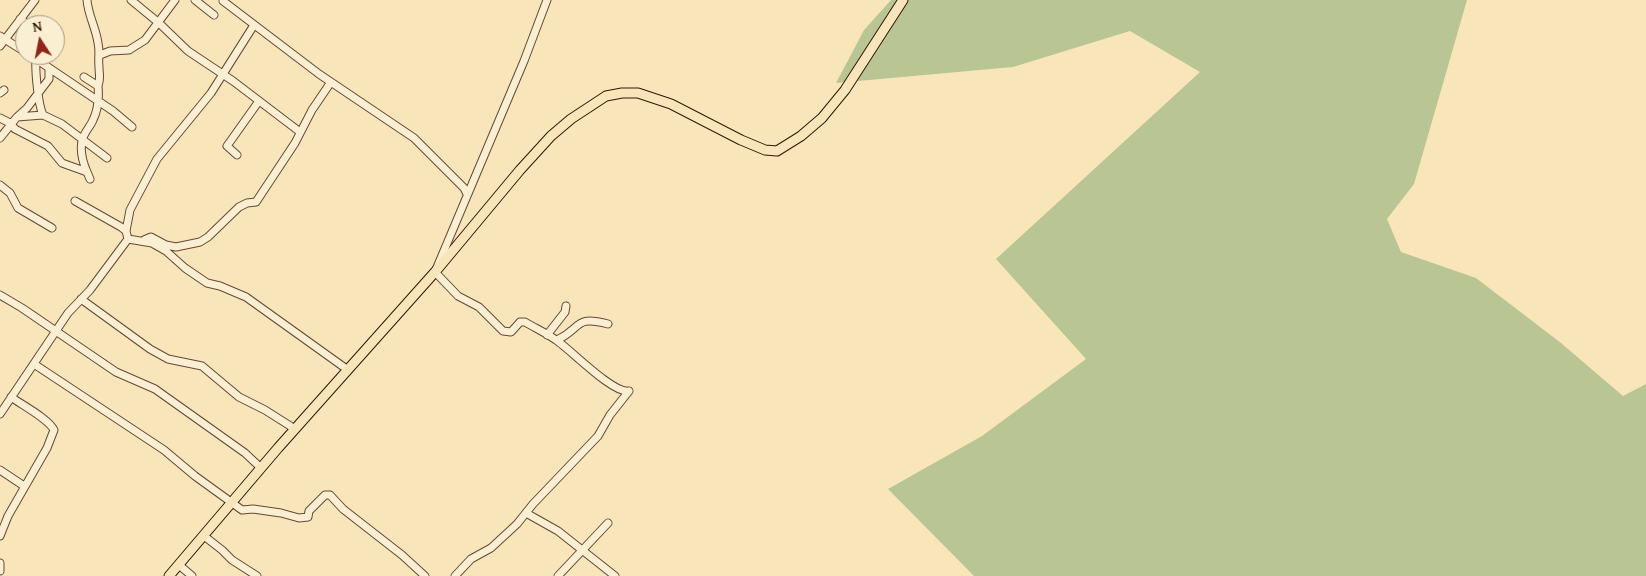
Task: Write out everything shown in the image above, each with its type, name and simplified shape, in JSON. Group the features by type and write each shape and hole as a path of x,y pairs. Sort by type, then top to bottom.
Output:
{"main road":[{"path":"170,576 261,468 434,272 520,170 571,119 606,96 638,93 671,104 741,140 765,150 777,151 801,136 822,118 845,90 903,0"}],"street":[{"path":"23,15 35,0"},
{"path":"0,118 10,123 15,129 48,146 62,163 89,176 84,164 82,140 94,118 94,112 98,103 98,86 101,79 98,65 100,55 98,42 87,0"},
{"path":"131,0 160,23 188,51 300,132"},
{"path":"100,55 110,51 129,50 145,40 160,23 175,0"},
{"path":"195,0 214,14"},
{"path":"455,576 471,559 502,538 526,513 598,436 610,415 629,391 622,391 597,375 556,340 523,321 514,330 506,332 479,307 458,296 434,272 531,44 547,0"},
{"path":"222,1 331,82 414,138 464,188 467,194"},
{"path":"0,46 3,37 15,24"},
{"path":"0,414 55,331 90,290 128,240 126,231 130,210 157,159 211,93 254,25"},
{"path":"3,37 15,45"},
{"path":"35,65 40,98 39,106 43,115"},
{"path":"44,65 98,103 113,111 132,127"},
{"path":"0,138 10,123 27,108 49,79 49,69"},
{"path":"84,78 98,86"},
{"path":"144,240 151,237 166,245 176,247 200,242 208,237 239,207 247,203 256,202 295,143 312,110 331,82"},
{"path":"237,155 227,146 259,101"},
{"path":"16,117 43,115 63,123 107,158"},
{"path":"0,185 10,193 18,208 52,228"},
{"path":"75,201 126,231"},
{"path":"128,240 144,240 152,243 166,251 185,268 207,283 220,286 246,297 348,370"},
{"path":"0,295 116,372 155,389 245,452 261,468"},
{"path":"81,299 150,349 168,359 202,366 239,397 265,410 295,429"},
{"path":"546,335 565,312 566,306"},
{"path":"556,340 565,336 584,320 594,320 608,324"},
{"path":"34,364 164,450 242,510 272,512 299,518 308,517 309,511 325,495 330,495 343,509 402,554 425,576"},
{"path":"0,536 3,517 47,448 54,430 44,420 11,398"},
{"path":"0,470 24,486"},
{"path":"526,513 558,531 615,576"},
{"path":"558,576 608,523"},
{"path":"204,536 232,560 257,576"},
{"path":"0,563 0,571"},
{"path":"179,565 192,576"}],"green space":[{"path":"891,0 1467,0 1414,184 1387,219 1401,252 1476,278 1561,343 1623,396 1646,384 1646,576 974,576 888,489 982,436 1086,359 996,259 1200,72 1130,31 1013,67 836,83 864,30"}]}
